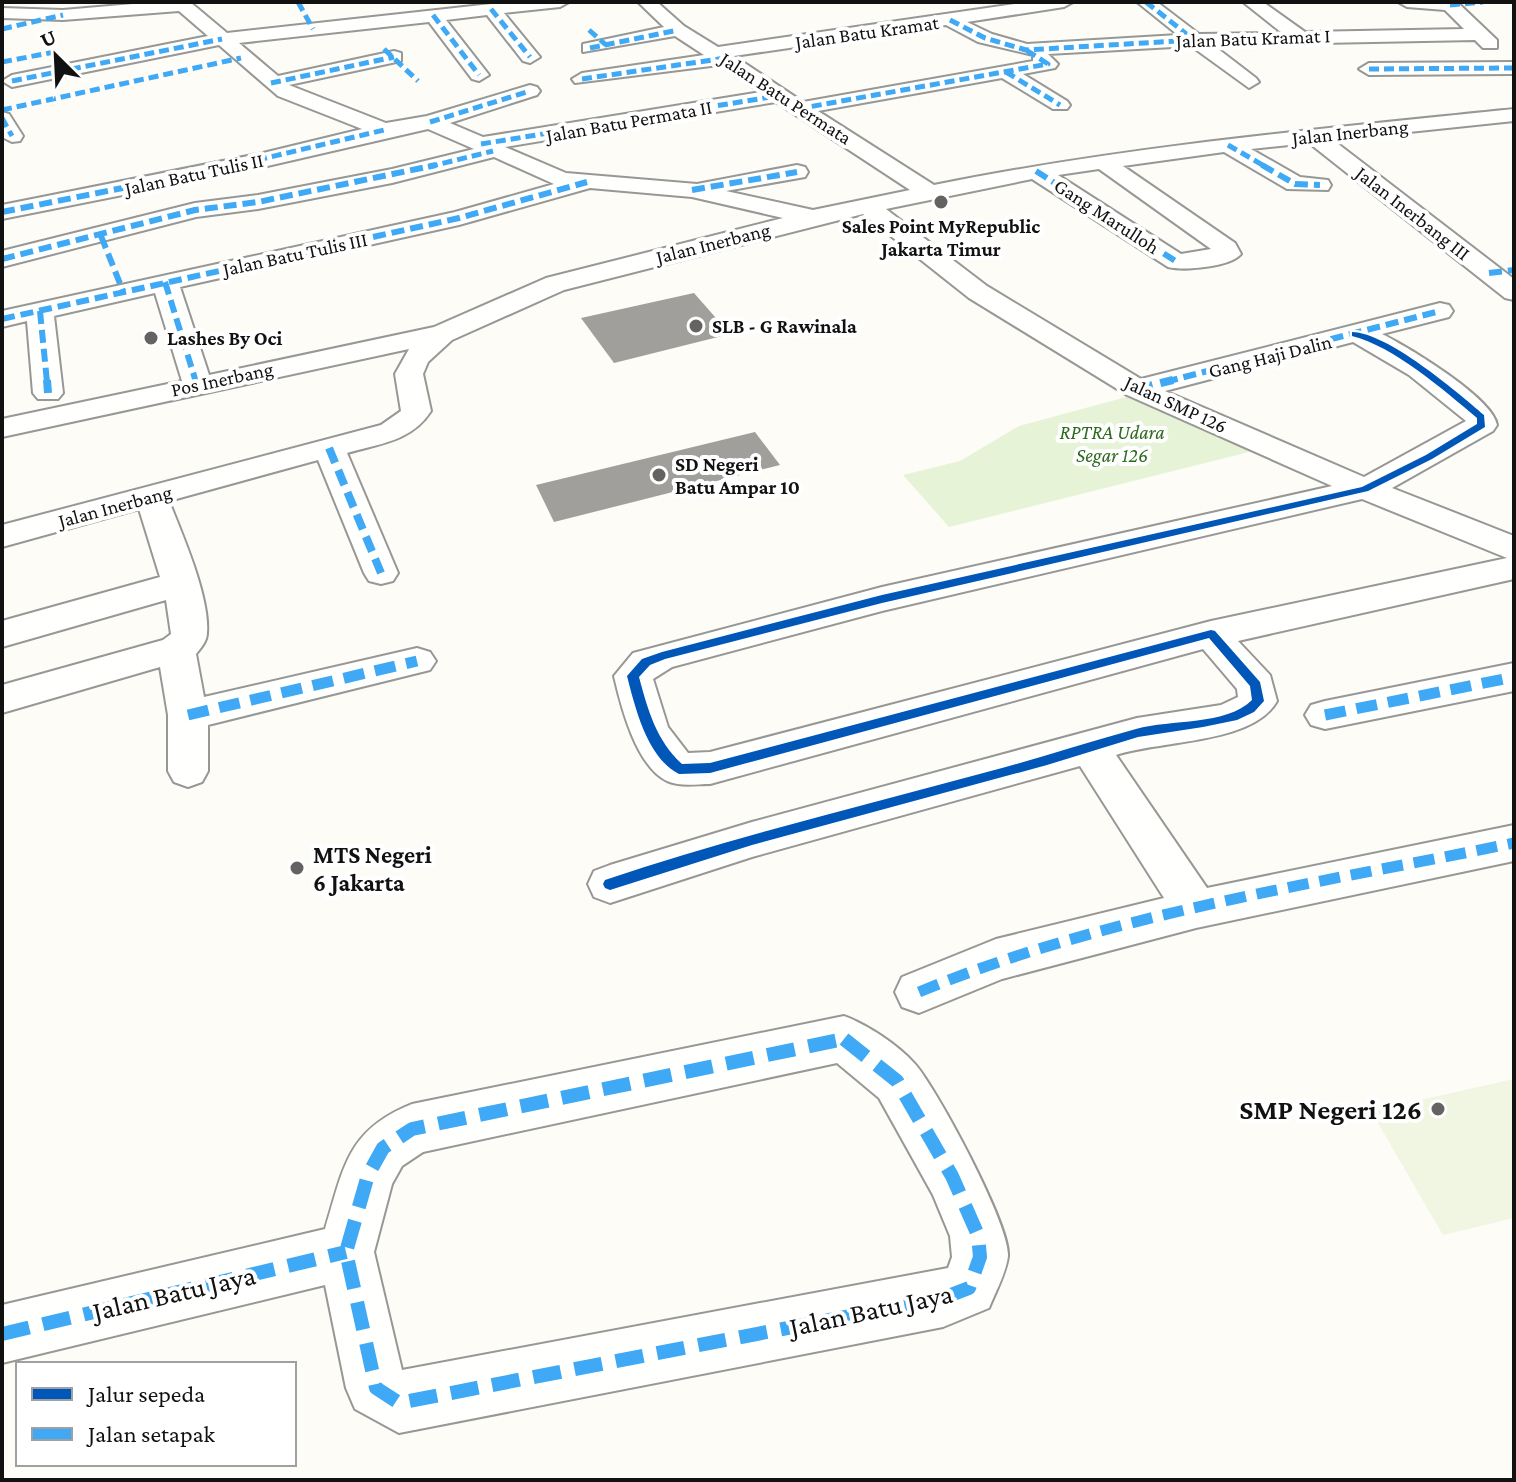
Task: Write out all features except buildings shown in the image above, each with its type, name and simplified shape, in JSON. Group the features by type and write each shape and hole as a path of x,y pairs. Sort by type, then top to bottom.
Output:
{"street":[{"path":"298,2 313,29"},
{"path":"12,81 222,39 560,2"},
{"name":"Jalan Batu Permata","path":"647,2 678,30 927,191"},
{"name":"Jalan Batu Kramat","path":"582,79 1064,2"},
{"path":"1146,2 1249,82"},
{"path":"1252,2 1298,36"},
{"path":"1407,2 1450,5 1483,2"},
{"path":"2,29 63,15 183,3 241,58 285,92 384,130"},
{"path":"1450,5 1513,69"},
{"path":"491,9 530,57"},
{"path":"2,13 63,15"},
{"path":"433,15 479,75"},
{"name":"Jalan Batu Kramat I","path":"950,20 985,38 1026,50 1298,36 1481,34"},
{"path":"595,41 678,30"},
{"path":"797,109 1048,64 1026,50"},
{"path":"2,62 60,51"},
{"path":"271,83 389,53 418,81"},
{"path":"2,110 241,58"},
{"path":"1369,69 1513,69"},
{"path":"1006,72 1060,105"},
{"name":"Jalan Batu Tulis II","path":"2,212 235,166 430,122 530,91"},
{"name":"Jalan Batu Permata II","path":"2,259 195,210 258,202 392,176 487,148 777,96"},
{"name":"Jalan Inerbang","path":"2,536 392,431 409,422 416,411 409,374 415,359 442,334 555,284 811,218 927,191 1036,171 1312,135 1514,115"},
{"path":"430,122 562,179 692,190 811,218"},
{"name":"Jalan Inerbang III","path":"1312,135 1501,272 1514,292"},
{"path":"1228,145 1295,184 1320,185"},
{"name":"Gang Marulloh","path":"1036,171 1177,262 1185,263 1229,251 1103,162"},
{"path":"692,190 797,172"},
{"name":"Jalan Batu Tulis III","path":"2,319 459,218 587,182"},
{"name":"Jalan SMP 126","path":"867,206 978,292 1137,389 1365,489 1514,549"},
{"path":"101,236 123,291"},
{"path":"165,282 197,384"},
{"path":"40,311 48,393"},
{"name":"Gang Haji Dalin","path":"1137,389 1440,311"},
{"name":"Pos Inerbang","path":"2,428 442,334"},
{"path":"1355,334 1372,338 1481,417 1482,425 1429,457 1365,489 882,599 646,662 633,676 643,717 662,756 679,769 710,768 1211,634 1514,568"},
{"path":"329,448 381,573"},
{"path":"2,699 176,649 188,641 190,633 179,584 151,498"},
{"path":"2,634 179,584"},
{"path":"610,884 771,834 1090,749 1149,729 1232,717 1256,705 1259,693 1256,685 1211,634"},
{"path":"176,649 188,715 188,771"},
{"path":"188,715 417,661"},
{"path":"1325,715 1514,677"},
{"path":"1090,749 1196,909"},
{"path":"919,992 996,960 1196,909 1514,843"},
{"name":"Jalan Batu Jaya","path":"844,1039 897,1081 952,1176 978,1235 980,1257 969,1288 943,1298 399,1403 376,1388 346,1252 368,1175 383,1148 412,1129 844,1039"},
{"name":"Jalan Batu Jaya","path":"2,1334 346,1252"}],"green space":[{"name":"RPTRA Udara Segar 126","path":"1130,396 1253,451 949,527 903,475 960,461 1019,426"},
{"path":"1514,1079 1514,1218 1443,1235 1371,1111"}],"marked path":[{"path":"298,2 313,29"},
{"path":"1146,2 1194,40"},
{"path":"1450,5 1483,2"},
{"path":"491,9 530,57"},
{"path":"2,29 63,15"},
{"path":"433,15 479,75"},
{"path":"950,20 985,38 1026,50 1194,40"},
{"path":"589,30 606,45"},
{"path":"590,48 678,30"},
{"path":"12,81 222,39"},
{"path":"384,49 418,81"},
{"path":"797,109 1048,64 1026,50"},
{"path":"2,62 60,51"},
{"path":"271,83 394,57"},
{"path":"2,110 241,58"},
{"path":"582,79 726,58"},
{"path":"1369,69 1512,68"},
{"path":"1006,72 1060,105"},
{"path":"430,122 530,91"},
{"path":"481,144 777,96"},
{"path":"2,118 12,136"},
{"path":"2,212 263,160 384,130"},
{"path":"1228,145 1295,184 1320,185"},
{"path":"2,259 195,210 258,202 392,176 493,151"},
{"path":"1036,171 1177,262"},
{"path":"692,190 797,172"},
{"path":"2,319 459,218 587,182"},
{"path":"101,236 123,291"},
{"path":"1489,273 1514,270"},
{"path":"165,282 197,384"},
{"path":"40,311 48,393"},
{"path":"1137,389 1440,311"},
{"path":"329,448 381,573"},
{"path":"188,715 417,661"},
{"path":"1325,715 1514,677"},
{"path":"919,992 996,960 1196,909 1514,843"},
{"path":"2,1334 346,1252 376,1388 399,1403 943,1298 969,1288 980,1257 978,1235 952,1176 897,1081 844,1039 412,1129 383,1148 368,1175 346,1252"}],"cycle path":[{"path":"610,884 818,821 1047,761 1137,733 1221,720 1250,709 1258,701 1256,685 1211,634 710,768 679,769 654,738 633,676 646,662 662,656 882,599 1365,489 1429,457 1482,425 1481,417 1419,369 1382,344 1355,334"}],"place":[{"name":"Sales Point MyRepublic Jakarta Timur","path":"941,202"},
{"name":"SLB - G Rawinala","path":"696,326"},
{"name":"Lashes By Oci","path":"151,338"},
{"name":"SD Negeri Batu Ampar 10","path":"659,475"},
{"name":"MTS Negeri 6 Jakarta","path":"297,868"},
{"name":"SMP Negeri 126","path":"1438,1109"}]}
